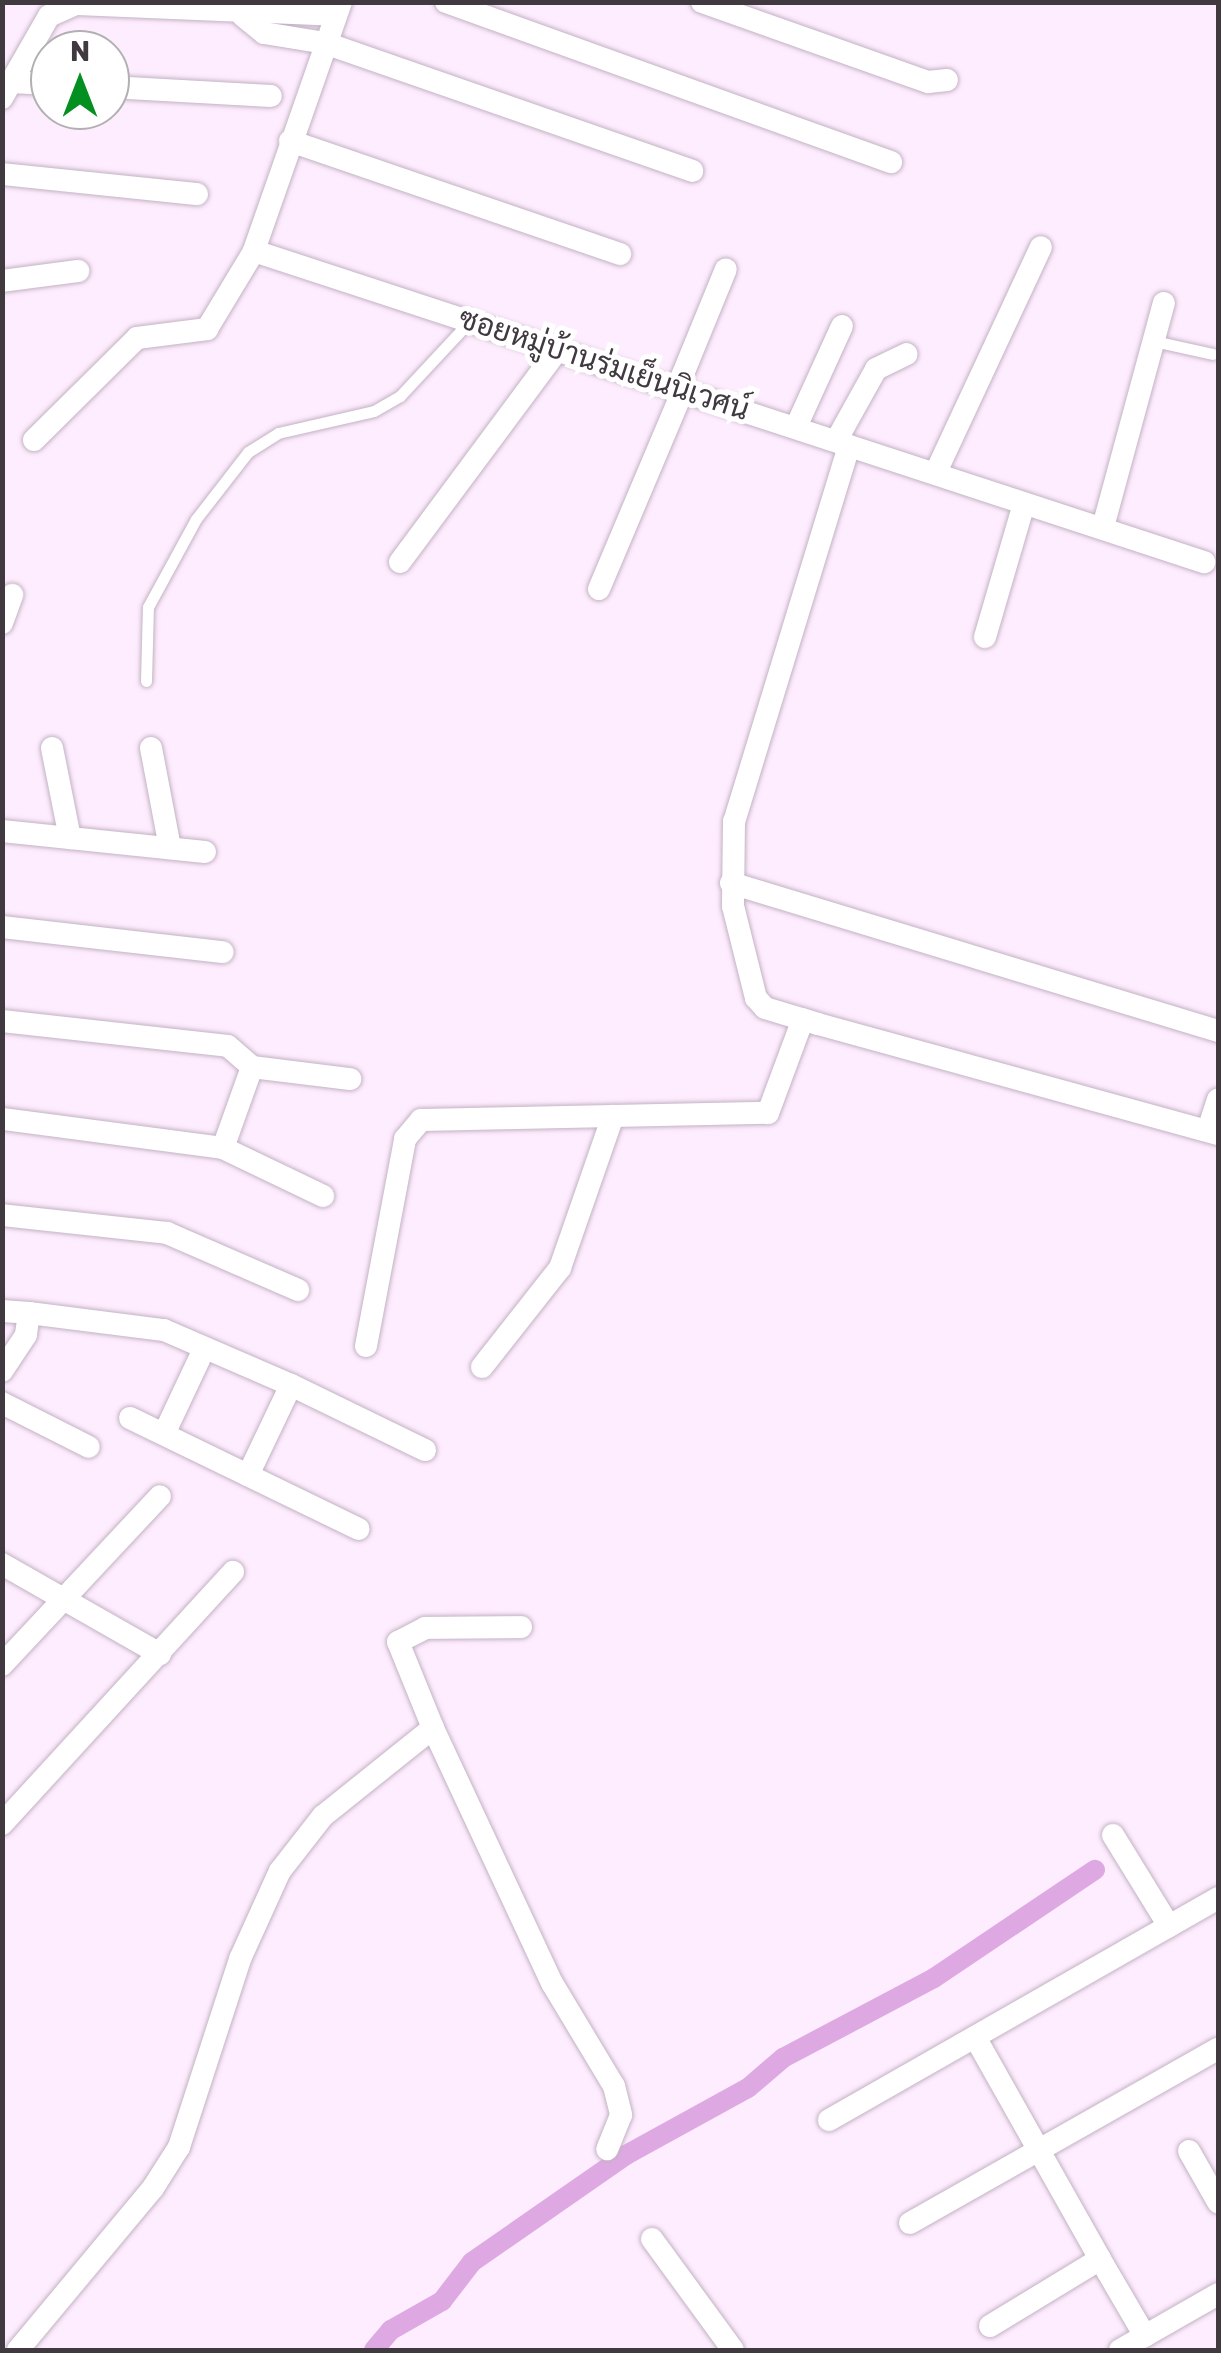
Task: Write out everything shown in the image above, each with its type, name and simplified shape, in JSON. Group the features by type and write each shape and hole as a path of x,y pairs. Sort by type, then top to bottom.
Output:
{"street":[{"path":"446,2 891,162"},
{"path":"702,2 928,82 947,80"},
{"path":"7,90 49,16 76,4 243,16 272,8 338,9 254,251 207,329 137,338 34,440"},
{"path":"243,16 264,33 324,44 692,171"},
{"path":"130,88 270,96"},
{"path":"290,141 620,254"},
{"path":"2,174 196,194"},
{"path":"936,472 1040,247"},
{"name":"ซอยหมู่บ้านร่มเย็นนิเวศน์","path":"254,251 681,387 1211,566"},
{"path":"599,589 726,270"},
{"path":"2,281 78,272"},
{"path":"1103,527 1164,303"},
{"path":"796,427 842,326"},
{"path":"400,562 559,348"},
{"path":"907,354 876,368 843,443 741,790 734,820 731,883 756,998 766,1008 803,1019 1213,1132 1218,1100"},
{"path":"984,637 1024,504"},
{"path":"2,623 12,594"},
{"path":"52,748 70,838"},
{"path":"152,748 170,848"},
{"path":"2,830 205,852"},
{"path":"731,883 1218,1031"},
{"path":"2,926 224,952"},
{"path":"366,1346 411,1127 434,1118 768,1113 803,1019"},
{"path":"2,1021 228,1046 252,1066 350,1078"},
{"path":"224,1148 252,1066"},
{"path":"482,1367 560,1268 613,1116"},
{"path":"2,1119 224,1148 323,1196"},
{"path":"2,1215 168,1233 298,1290"},
{"path":"2,1311 164,1330 291,1385 425,1450"},
{"path":"2,1371 26,1335 29,1314"},
{"path":"164,1434 204,1350"},
{"path":"248,1475 291,1385"},
{"path":"2,1402 89,1447"},
{"path":"130,1418 359,1529"},
{"path":"2,1665 160,1496"},
{"path":"2,1564 59,1601 160,1654"},
{"path":"2,1824 233,1572"},
{"path":"521,1627 425,1628 398,1642 433,1728 552,1983 614,2086 622,2116 607,2149"},
{"path":"18,2350 153,2188 179,2147 240,1960 280,1871 323,1816 433,1728"},
{"path":"1112,1835 1168,1926"},
{"path":"829,2120 1218,1898"},
{"path":"975,2037 1145,2336"},
{"path":"910,2223 1218,2049"},
{"path":"1189,2152 1218,2202"},
{"path":"652,2240 734,2350"},
{"path":"990,2326 1100,2259"},
{"path":"1120,2350 1218,2294"}],"lane":[{"path":"146,681 145,632 153,594 196,519 248,452 278,433 387,404 427,373 470,321"},
{"path":"1154,340 1213,354"}],"waterway":[{"path":"374,2350 391,2330 442,2301 472,2262 626,2155 748,2088 783,2058 934,1978 1095,1870"}]}
